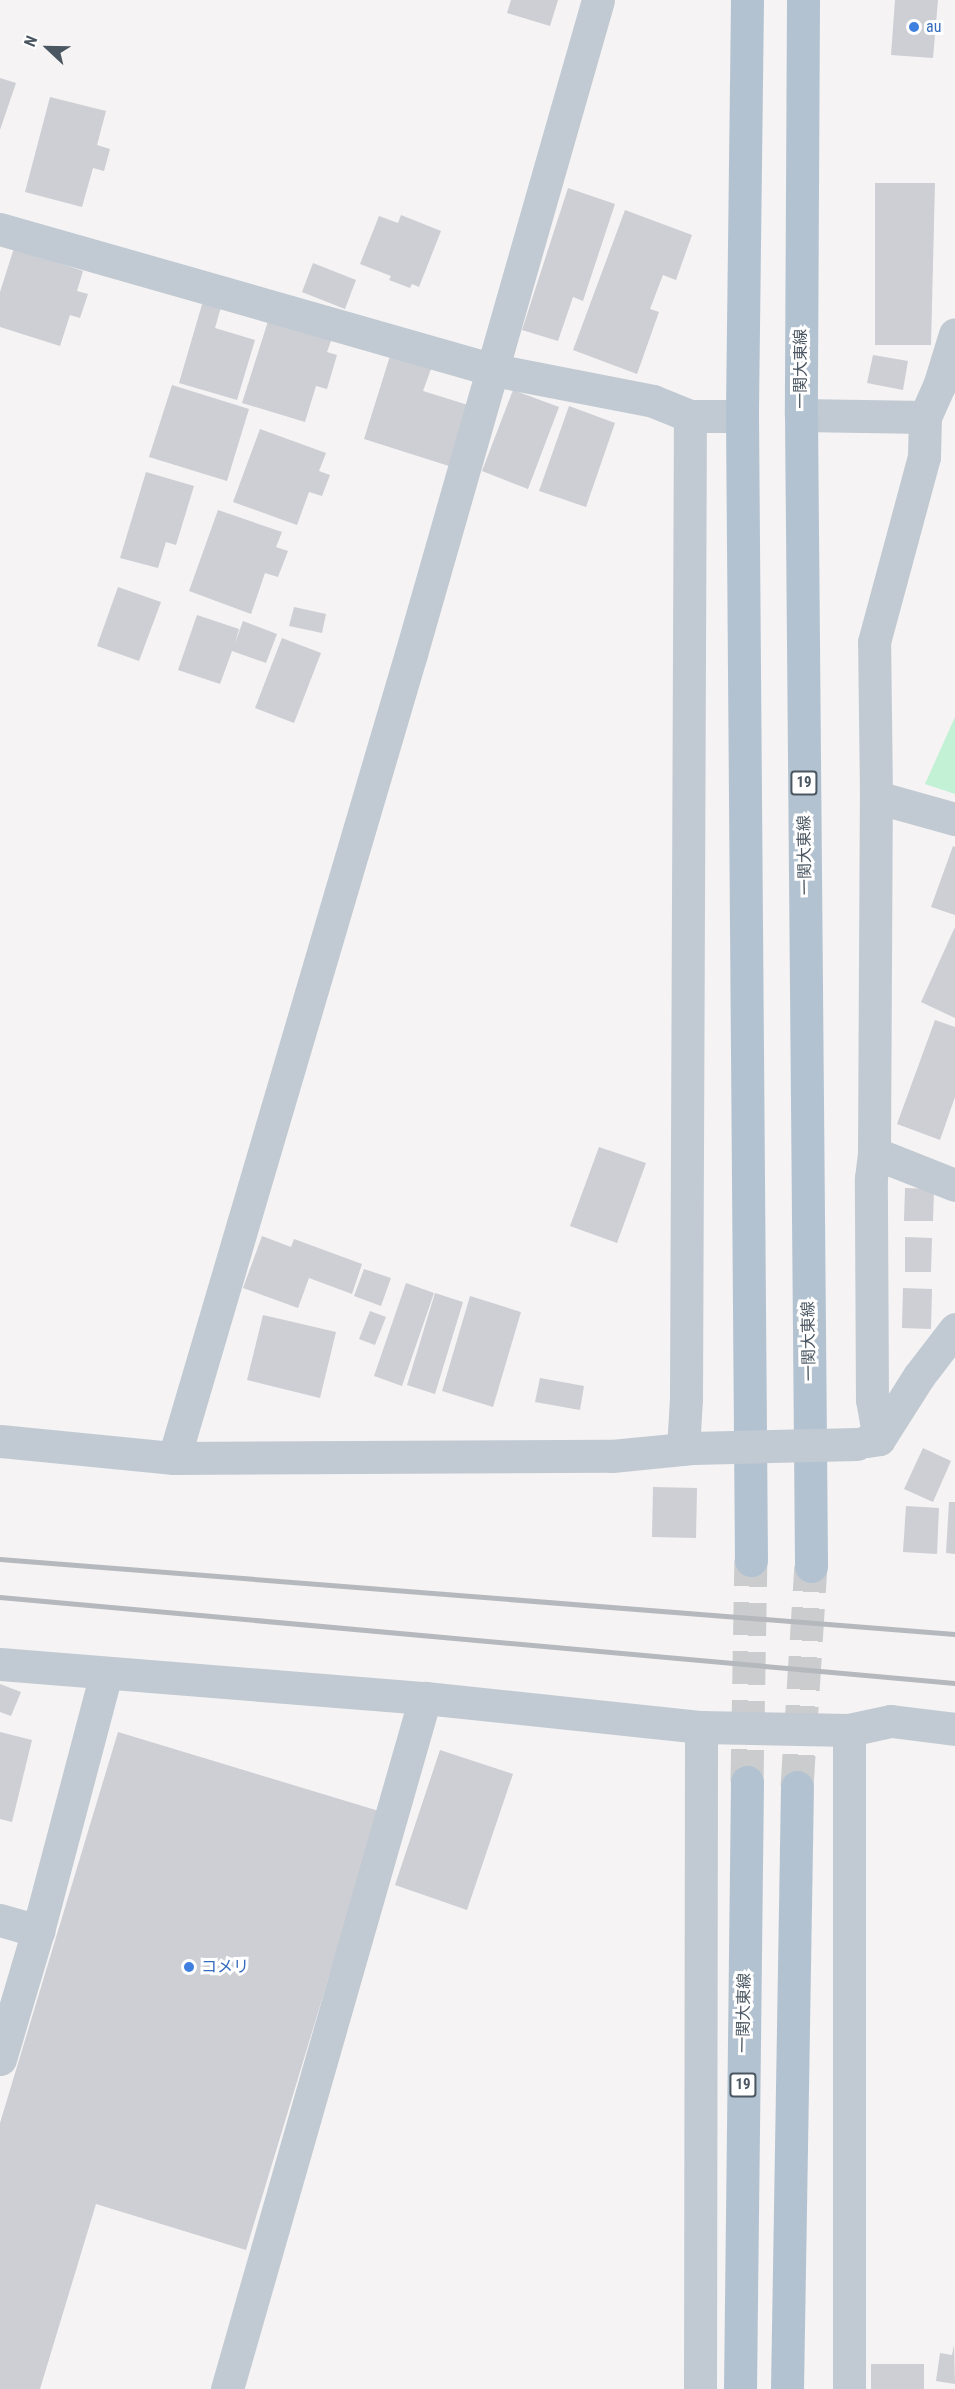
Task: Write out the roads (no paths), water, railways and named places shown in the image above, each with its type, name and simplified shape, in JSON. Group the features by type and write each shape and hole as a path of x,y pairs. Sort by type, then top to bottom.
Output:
{"main road":[{"path":"747,0 742,416 751,1560"},
{"name":"一関大東線","path":"803,0 801,415 811,1566"},
{"name":"一関大東線","path":"740,2389 747,1782"},
{"path":"787,2389 797,1787"}],"street":[{"path":"174,1458 494,370 598,0"},
{"path":"0,229 494,370 653,401 690,416 742,416"},
{"path":"868,1441 872,1400 871,1178 874,1154 876,797 874,642 924,457 925,417 939,386 955,334"},
{"path":"801,415 925,417"},
{"path":"688,1448 686,1399 690,416"},
{"path":"876,797 955,819"},
{"path":"874,1154 955,1185"},
{"path":"0,1441 174,1458 612,1456 688,1448 868,1441 955,1329"},
{"path":"0,1664 425,1698 701,1727 849,1730 891,1721 955,1729"},
{"path":"0,2059 38,1931 106,1674"},
{"path":"227,2389 425,1698"},
{"path":"700,2389 701,1727"},
{"path":"849,1730 849,2389"},
{"path":"0,1920 38,1931"}],"tunnel":[{"path":"747,1782 751,1560"},
{"path":"797,1787 811,1566"}],"railway":[{"path":"0,1559 955,1634"},
{"path":"0,1597 955,1683"}],"place":[{"name":"au","path":"914,27"},
{"name":"コメリ","path":"189,1967"}]}
